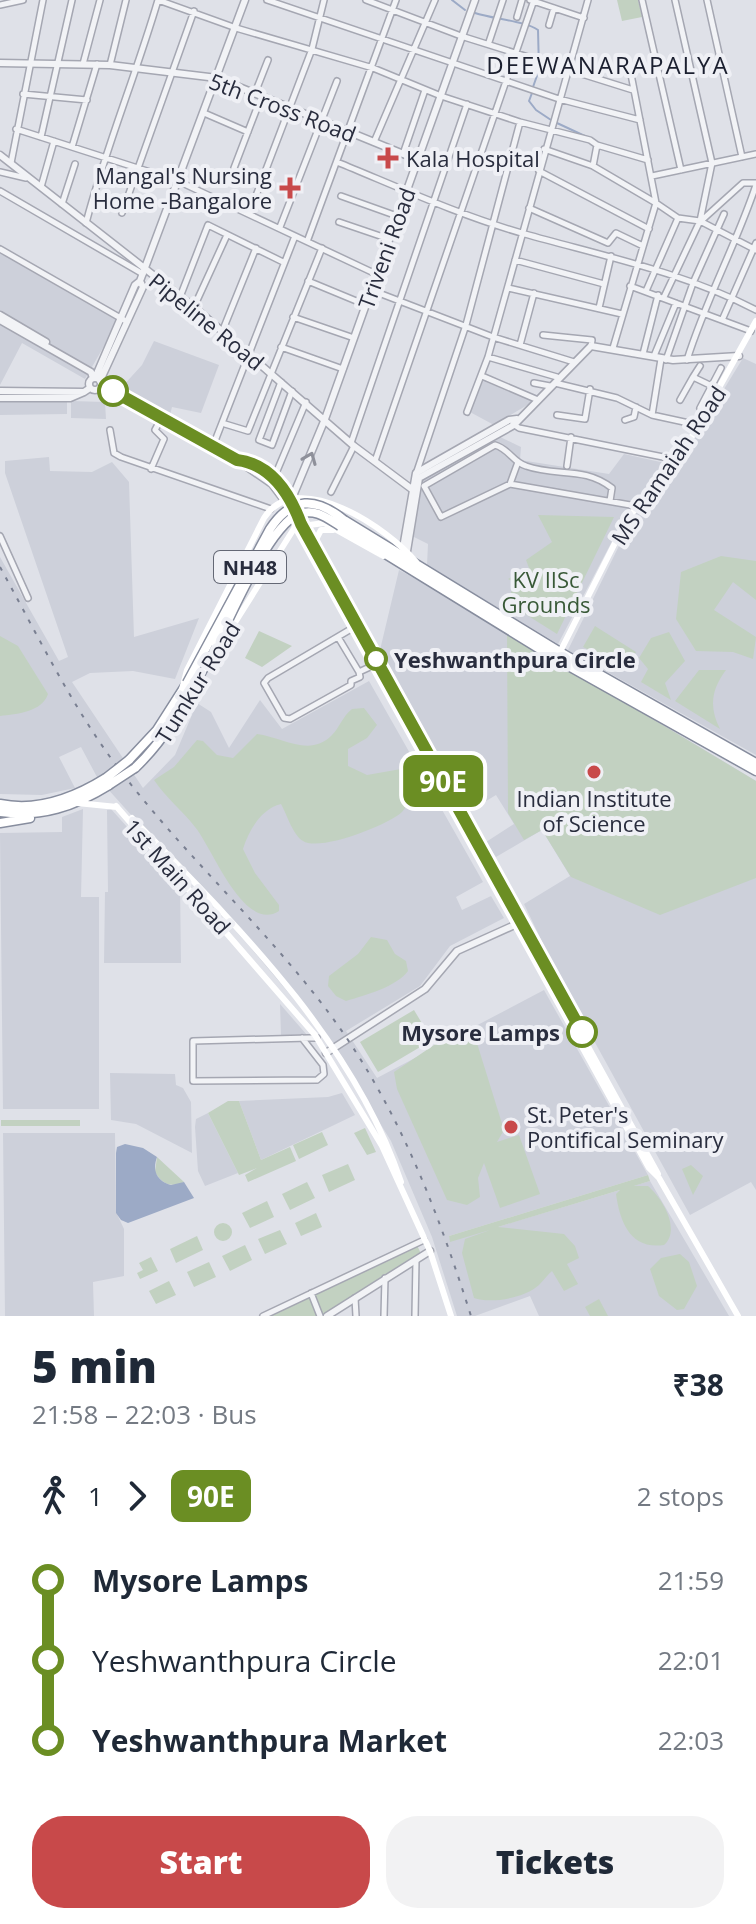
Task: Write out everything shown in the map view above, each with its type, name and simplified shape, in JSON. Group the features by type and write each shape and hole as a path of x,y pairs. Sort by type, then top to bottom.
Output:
{"highway":[{"name":"NH48","path":"181,693 277,519 292,507 311,503 328,507 340,525 556,659 756,771"},
{"name":"NH48","path":"210,655 286,522 302,512 311,512 418,564 560,652 756,763"},
{"name":"Tumkur Road","path":"0,812 42,813 77,803 157,746 179,716 210,655"},
{"name":"Tumkur Road","path":"132,764 181,693"},
{"name":"Tumkur Road","path":"0,804 19,806 57,802 108,782"},
{"path":"0,823 42,813"}],"main road":[{"name":"MS Ramaiah Road","path":"560,652 636,506 698,425 756,321"},
{"path":"181,693 187,670 271,509 289,498 313,496 338,507 405,549 418,564"},
{"path":"289,498 298,525 496,884"},
{"path":"328,525 338,507"},
{"path":"298,525 316,522 340,525"},
{"path":"298,525 313,545 346,611 351,629 738,1316"},
{"name":"Tumkur Road","path":"210,655 217,652 278,549 298,525"},
{"path":"313,545 321,530 340,525"},
{"path":"77,803 116,806"},
{"name":"1st Main Road","path":"116,806 132,818 265,963 330,1054 388,1144 402,1187 430,1251 451,1316"},
{"name":"1st Main Road","path":"116,806 255,963 330,1054 402,1187"}],"street":[{"path":"0,5 23,0"},
{"path":"11,163 43,0"},
{"path":"41,137 72,0"},
{"path":"83,64 100,0"},
{"path":"110,65 126,0"},
{"path":"86,224 103,158 138,69 158,0 236,28 373,68 441,96 520,122 551,123 597,145 648,160"},
{"path":"0,395 87,390 96,379 124,320 135,285 143,275 245,0"},
{"path":"267,0 559,99 640,120"},
{"path":"249,214 312,49 324,0"},
{"path":"366,0 461,36 489,42 633,90"},
{"path":"308,239 396,0"},
{"path":"374,142 435,0"},
{"name":"Triveni Road","path":"289,498 325,419 475,0"},
{"path":"489,42 503,0"},
{"path":"517,17 522,0"},
{"path":"375,461 518,52 533,0 584,18"},
{"path":"467,412 488,357 551,123 588,0"},
{"path":"642,0 681,170"},
{"path":"643,354 661,296 700,221 712,163 675,0"},
{"path":"707,0 742,157"},
{"path":"549,25 554,8"},
{"path":"122,213 194,11"},
{"path":"255,93 268,60"},
{"name":"5th Cross Road","path":"0,63 97,64 217,78 418,160"},
{"path":"72,147 97,64"},
{"path":"613,348 656,203 629,64"},
{"path":"280,227 337,81"},
{"path":"403,154 425,90"},
{"path":"23,94 87,100"},
{"path":"331,492 352,444 437,201 467,104"},
{"path":"234,168 257,108"},
{"path":"204,113 248,132"},
{"path":"405,549 413,490 466,325 520,122"},
{"path":"16,129 178,181 295,236 308,239 376,274"},
{"path":"41,187 54,141"},
{"path":"593,166 597,145"},
{"path":"544,149 593,166 678,218 700,221 737,242 755,247 723,318"},
{"path":"652,176 756,154"},
{"name":"Pipeline Road","path":"0,155 86,224 143,275 194,307 307,401 352,444 413,490"},
{"path":"337,162 522,233 637,264 732,297 756,310"},
{"path":"62,204 75,164"},
{"path":"539,171 649,229"},
{"path":"0,172 29,178"},
{"path":"687,360 701,315 737,242 756,184 743,183 700,221"},
{"path":"0,191 143,275"},
{"path":"341,196 397,216"},
{"path":"529,208 608,243 616,233 643,246"},
{"path":"660,358 724,214"},
{"path":"646,291 678,218"},
{"path":"339,222 389,239"},
{"path":"180,297 208,225 283,262"},
{"path":"194,307 227,235"},
{"path":"213,446 225,424 248,354 295,236"},
{"path":"222,332 256,248"},
{"path":"225,424 248,431 322,248"},
{"path":"0,249 124,320"},
{"path":"599,308 611,256"},
{"path":"515,260 604,284"},
{"path":"308,281 366,305"},
{"path":"630,286 661,296 701,315 723,318 751,331"},
{"path":"508,288 622,314"},
{"path":"371,290 493,337 574,362"},
{"path":"520,345 534,293"},
{"path":"652,415 660,358 676,303"},
{"path":"293,317 354,338"},
{"path":"0,320 237,460 289,498"},
{"path":"405,549 418,476 513,421 591,346 592,340 543,335"},
{"path":"591,346 687,360 739,356"},
{"path":"281,347 343,369"},
{"path":"488,357 553,382 590,389 652,415 698,425"},
{"path":"680,400 700,366"},
{"path":"700,408 716,388 721,368"},
{"path":"482,376 538,400"},
{"path":"693,377 716,388"},
{"path":"282,381 259,440 272,445 292,390"},
{"path":"534,383 553,382"},
{"path":"557,415 585,419 590,389"},
{"path":"274,478 307,401"},
{"path":"625,420 634,417 636,407"},
{"path":"151,469 164,439 155,430 162,417"},
{"path":"513,421 673,459"},
{"path":"110,430 114,453 151,469 233,493 271,509"},
{"path":"567,466 571,437"},
{"path":"610,501 612,488 597,476 527,467 506,448 495,445 424,486 441,517 510,484 636,506"},
{"path":"237,460 246,461 274,478 289,498"},
{"path":"510,484 518,462"},
{"path":"0,536 28,598"},
{"path":"338,637 360,677 290,719 284,718 264,683 268,678 351,629"},
{"path":"359,672 372,666"},
{"path":"323,1065 330,1054 425,989 457,951 519,924"},
{"path":"302,1038 323,1065 324,1074 317,1080 193,1081 193,1041 302,1038 317,1038"},
{"path":"263,1316 424,1240"},
{"path":"327,1316 430,1251"},
{"path":"415,1316 416,1260"},
{"path":"384,1316 385,1278"},
{"path":"311,1293 320,1316"},
{"path":"355,1298 356,1316"}],"shaded area":[{"path":"0,251 119,320 85,379 22,343 0,385"},
{"path":"154,341 219,365 201,413 172,407 170,415 121,388 142,365"},
{"path":"743,358 756,364 756,755 568,650 637,509 688,448"},
{"path":"483,381 534,401 494,425 470,412"},
{"path":"67,401 67,414 0,415 0,402"},
{"path":"71,401 105,402 106,419 71,418"},
{"path":"498,436 521,447 520,460 609,474 624,454 665,463 629,509 558,644 427,565 428,544 412,536 421,480"},
{"path":"49,457 50,471 92,472 112,462 129,482 134,637 199,618 175,679 133,671 90,673 72,682 143,788 175,755 197,703 211,712 229,748 260,700 282,729 369,681 483,882 456,897 462,910 491,896 504,918 450,946 420,986 346,1031 377,1078 544,990 648,1175 449,1236 451,1241 650,1181 729,1316 539,1316 530,1296 475,1316 457,1316 432,1237 391,1141 329,1041 250,947 97,777 81,747 59,757 75,788 42,795 0,794 0,557 59,661 68,657 5,473 5,461"},
{"name":"Indian Institute of Science","path":"399,570 451,597 756,781 756,1190 751,1182 690,1215 560,979 524,904 570,876 542,830 496,857 486,842 514,824 496,795 468,812 380,650"},
{"path":"83,809 81,897 99,897 99,1109 3,1109 0,833 62,832 62,817"},
{"path":"111,809 180,886 181,963 104,963 105,892 108,892 107,810"},
{"path":"280,1004 307,1035 281,1035"},
{"path":"110,1073 175,1074 176,1085 183,1088 191,1102 192,1153 136,1124 111,1120"},
{"path":"342,1093 355,1115 261,1160 239,1101 328,1097"},
{"path":"208,1113 238,1173 205,1186 198,1171 195,1127 196,1119"},
{"path":"3,1133 115,1133 116,1212 124,1229 124,1276 93,1282 94,1316 5,1316"}],"green space":[{"path":"617,0 638,0 642,17 622,21"},
{"name":"KV IISc Grounds","path":"538,515 614,517 557,634 506,602 516,583 508,579 529,568 526,560 552,542"},
{"path":"721,556 756,561 756,600 733,582 714,610 756,637 753,659 733,652 696,651 676,619 681,572"},
{"path":"595,626 636,652 625,668 583,647"},
{"path":"259,631 292,646 262,667 245,658"},
{"name":"Indian Institute of Science","path":"507,632 756,781 756,878 660,915 571,877 542,830 524,840 508,813"},
{"path":"669,632 685,661 665,683 671,700 641,682 648,669 639,658 651,638"},
{"path":"0,636 18,646 48,694 35,708 0,716"},
{"path":"699,670 726,670 713,699 720,729 675,701"},
{"path":"364,708 377,725 367,738 348,749 348,766 367,775 401,769 410,779 412,797 402,812 383,824 354,836 324,843 299,838 281,804 267,810 252,828 243,849 255,873 279,905 279,911 266,915 254,910 230,885 195,827 154,780 174,767 197,740 203,741 217,755 233,758 257,734 305,746 315,745 332,735 352,709"},
{"path":"371,937 387,940 395,954 406,961 408,971 388,986 346,1001 336,996 328,986 329,976 358,954"},
{"path":"414,1010 432,1040 378,1072 360,1042"},
{"path":"470,1032 476,1040 504,1130 497,1142 519,1135 540,1194 500,1208 484,1163 478,1178 480,1197 467,1205 447,1200 397,1089 394,1072 434,1045"},
{"path":"228,1101 239,1101 261,1160 290,1147 296,1161 248,1182 245,1175 257,1168 239,1175 208,1113"},
{"path":"1,1120 80,1120 80,1126 1,1126"},
{"path":"365,1128 376,1152 367,1155 354,1133"},
{"path":"322,1132 328,1145 299,1159 293,1145"},
{"path":"157,1157 184,1182 171,1185 161,1179 155,1172"},
{"path":"348,1164 355,1180 329,1192 322,1175"},
{"path":"691,1165 703,1176 693,1195 682,1169"},
{"path":"648,1175 650,1181 634,1186 648,1186 664,1206 671,1231 664,1245 643,1243 629,1232 618,1205 616,1194 620,1190 498,1227 564,1234 575,1246 579,1258 567,1264 578,1284 564,1291 552,1271 533,1290 517,1296 489,1300 474,1298 462,1253 465,1239 490,1230 450,1242 449,1236"},
{"path":"307,1182 315,1198 290,1210 282,1194"},
{"path":"267,1201 274,1217 250,1228 242,1213"},
{"path":"316,1213 322,1227 301,1236 295,1223"},
{"path":"223,1223 232,1232 223,1241 214,1232"},
{"path":"280,1230 287,1244 265,1254 258,1239"},
{"path":"197,1236 203,1250 176,1263 170,1249"},
{"path":"245,1245 252,1260 230,1271 222,1256"},
{"path":"417,1245 421,1254 321,1316 269,1316"},
{"path":"680,1254 689,1262 697,1286 684,1309 677,1310 659,1296 650,1269 661,1258"},
{"path":"151,1257 158,1271 140,1279 137,1273 143,1270 139,1263"},
{"path":"209,1262 216,1277 194,1287 187,1272"},
{"path":"169,1281 176,1295 156,1304 149,1291"},
{"path":"599,1299 608,1316 590,1316 585,1307"}],"water":[{"path":"125,1144 143,1148 157,1157 155,1167 159,1178 171,1185 184,1182 194,1198 128,1223 121,1220 116,1213 116,1153 117,1147"}],"waterway":[{"path":"452,0 465,10"},
{"path":"475,13 526,24 538,30 539,70 533,87"},
{"path":"532,93 529,101 551,120"},
{"path":"557,123 587,137"}],"railway":[{"path":"0,567 67,690 113,761 171,832 293,968 348,1040 404,1139 447,1243 471,1316"}],"bus line":[{"name":"90E","path":"113,391 237,460 246,461 274,478 286,490 301,524 582,1032"}],"place":[{"name":"Kala Hospital","path":"388,158"},
{"name":"Mangal's Nursing Home -Bangalore","path":"290,188"},
{"name":"Yeshwanthpura Circle","path":"376,659"},
{"name":"Indian Institute of Science","path":"594,772"},
{"name":"Mysore Lamps","path":"582,1032"},
{"name":"St. Peter's Pontifical Seminary","path":"511,1127"}],"district":[{"name":"DEEWANARAPALYA","path":"608,64"}]}
